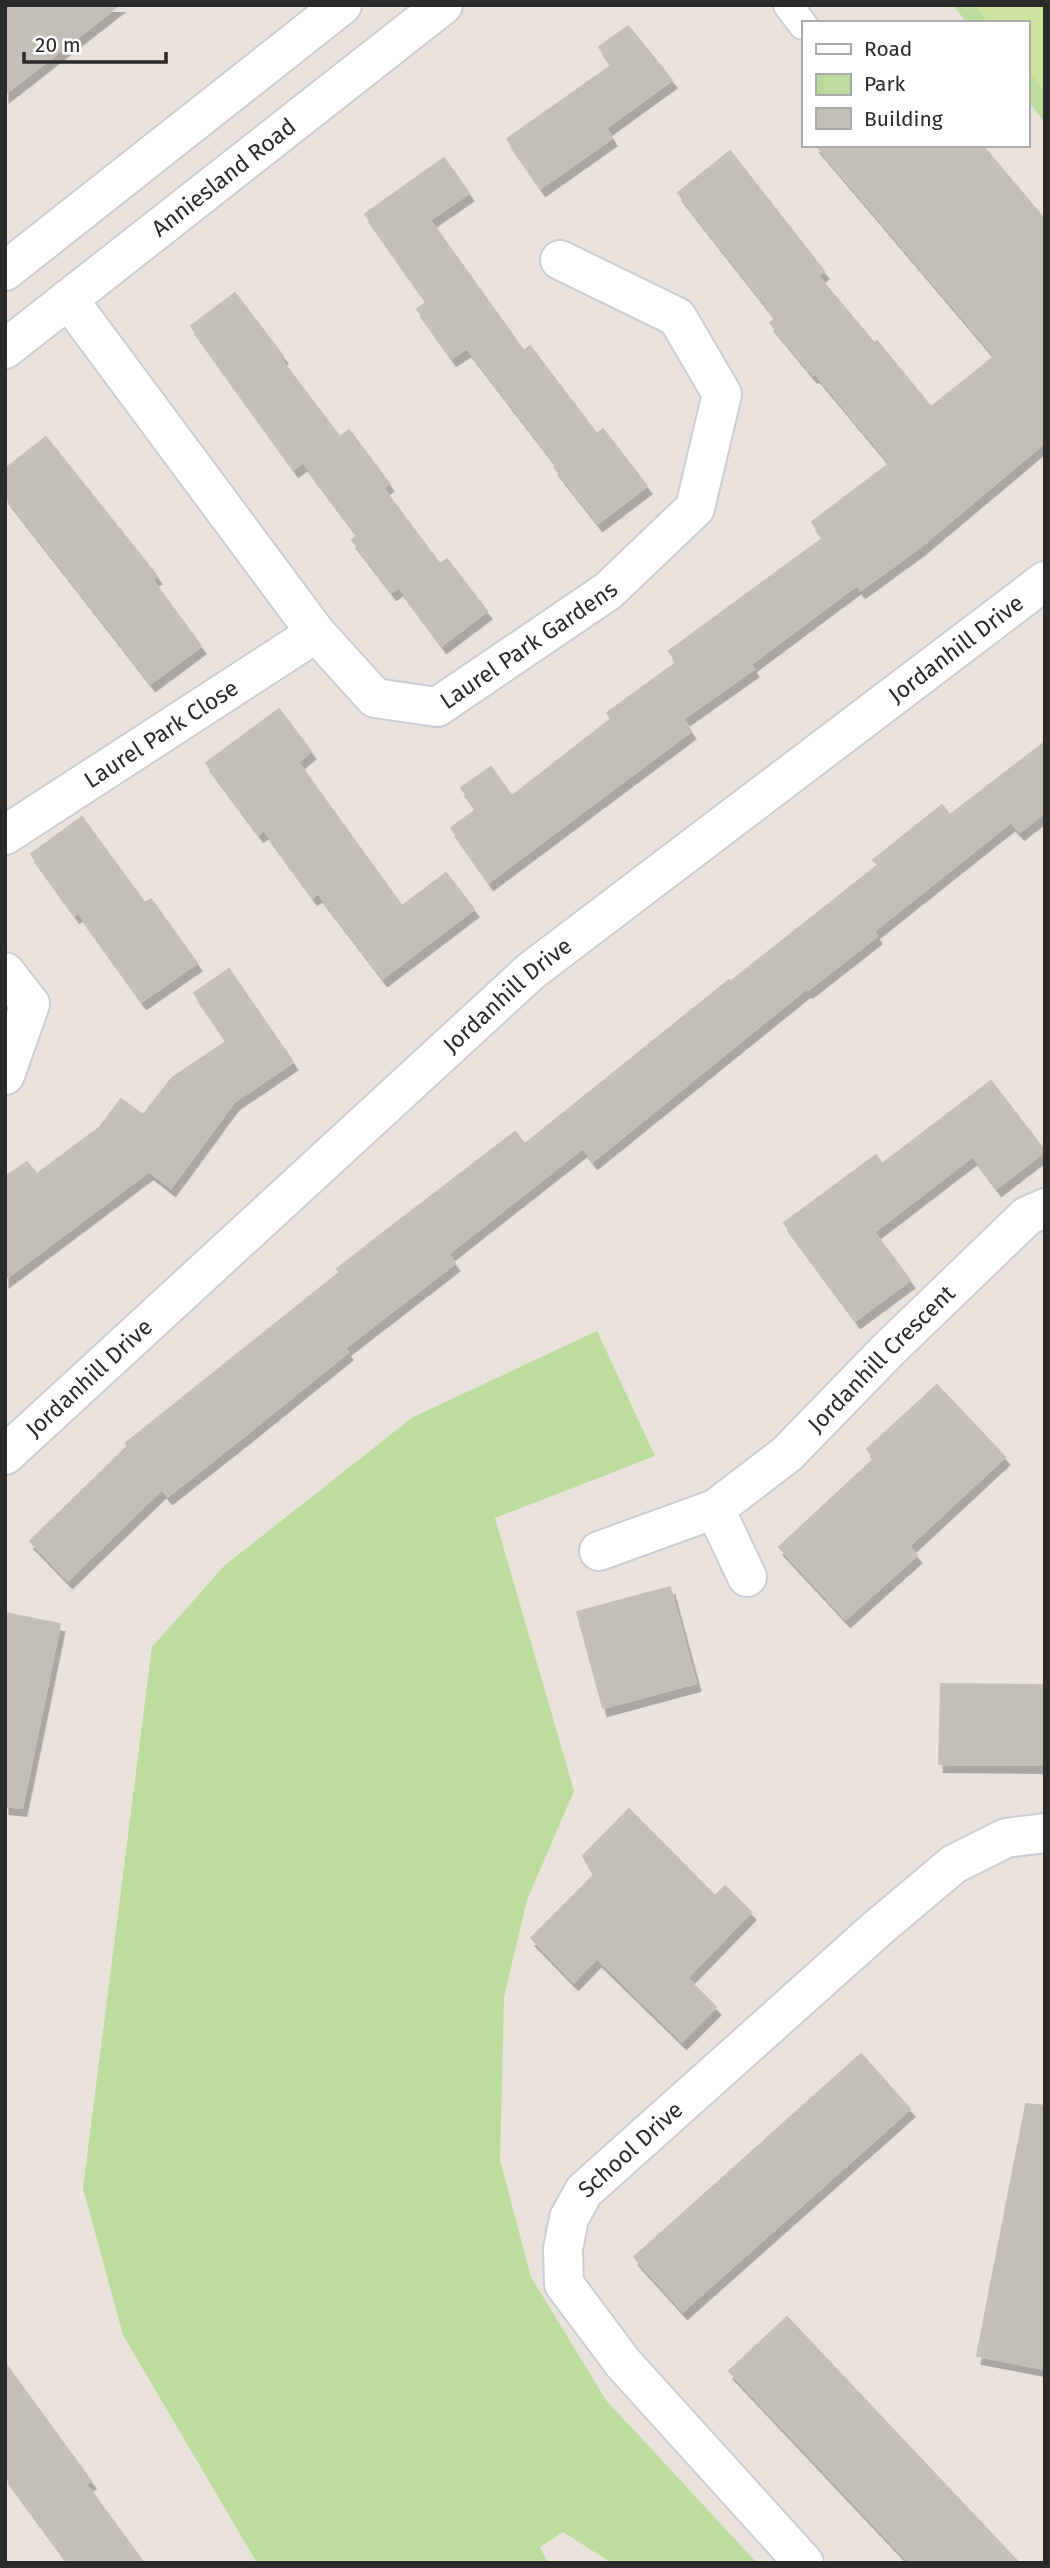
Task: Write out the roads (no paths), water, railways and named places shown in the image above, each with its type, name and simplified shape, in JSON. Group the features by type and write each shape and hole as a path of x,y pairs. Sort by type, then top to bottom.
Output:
{"street":[{"path":"5,271 342,5"},
{"name":"Anniesland Road","path":"5,349 443,5"},
{"name":"Laurel Park Gardens","path":"68,299 316,633 375,698 437,707 608,591 695,508 722,394 677,317 560,260"},
{"name":"Jordanhill Drive","path":"5,1455 531,971 1045,581"},
{"name":"Laurel Park Close","path":"5,835 316,633"},
{"path":"5,972 30,1004 5,1075"},
{"name":"Jordanhill Crescent","path":"600,1551 715,1509 787,1454 889,1349 1027,1216 1045,1208"},
{"path":"715,1509 747,1577"},
{"name":"School Drive","path":"804,2563 623,2363 564,2284 563,2249 569,2218 584,2192 879,1927 954,1864 1006,1839 1045,1833"}],"lane":[{"path":"788,5 802,24"}]}
